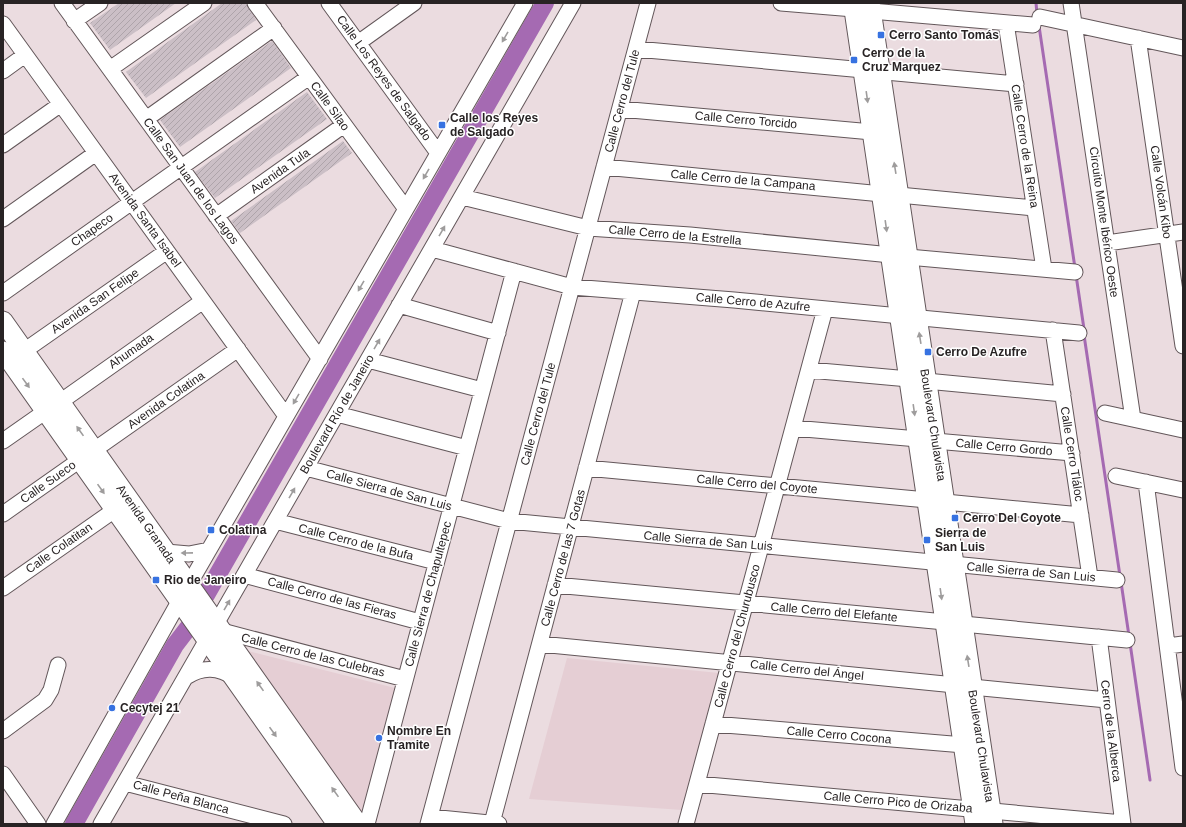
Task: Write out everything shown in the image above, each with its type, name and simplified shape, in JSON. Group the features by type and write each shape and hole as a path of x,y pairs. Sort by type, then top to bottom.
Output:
{"main road":[{"name":"Boulevard Chulavista","path":"862,6 983,817"},
{"name":"Boulevard Chulavista","path":"872,71 872,132 890,194"},
{"name":"Avenida Granada","path":"3,321 9,356 53,406 87,455 166,552 184,593"},
{"name":"Avenida Granada","path":"87,455 116,509 215,631 358,824"},
{"name":"Avenida Granada","path":"215,631 235,678 338,824"},
{"name":"Boulevard Chulavista","path":"964,686 964,745 983,817"}],"street":[{"name":"Calle San Juan de los Lagos","path":"62,3 320,359"},
{"path":"74,21 100,3"},
{"path":"110,69 204,3"},
{"name":"Calle Silao","path":"255,3 406,209"},
{"name":"Calle Los Reyes de Salgado","path":"329,3 438,153"},
{"path":"358,43 414,3"},
{"path":"54,824 184,593 525,3"},
{"name":"Boulevard Río de Janeiro","path":"101,824 186,677 215,631 244,574 573,3"},
{"name":"Calle Cerro del Tule","path":"429,821 648,3"},
{"path":"781,3 862,6 1006,23 1036,21 1074,25 1183,48"},
{"name":"Circuito Monte Ibérico Oeste","path":"1071,3 1133,420"},
{"name":"Calle Cerro de la Reina","path":"1006,23 1044,269"},
{"name":"Avenida Santa Isabel","path":"3,24 286,416"},
{"path":"146,119 274,28"},
{"name":"Calle Volcán Kibo","path":"1138,38 1183,346"},
{"path":"636,49 1016,84"},
{"path":"3,71 25,55"},
{"path":"181,167 309,77"},
{"path":"3,145 61,104"},
{"name":"Calle Cerro Torcido","path":"620,109 872,132"},
{"name":"Avenida Tula","path":"216,216 344,125"},
{"path":"3,219 96,153"},
{"name":"Chapeco","path":"3,293 181,167"},
{"name":"Calle Cerro de la Campana","path":"604,167 1034,208"},
{"name":"Calle Cerro de la Estrella","path":"462,197 588,228 899,256"},
{"path":"1107,243 1183,232"},
{"name":"Calle Cerro de Azufre","path":"432,248 572,287 1079,333"},
{"name":"Avenida San Felipe","path":"9,356 167,250"},
{"path":"899,256 1075,272"},
{"name":"Calle Sierra de Chapultepec","path":"367,824 514,271"},
{"name":"Calle Cerro de las 7 Gotas","path":"495,824 555,585 634,292"},
{"name":"Ahumada","path":"3,442 203,301"},
{"path":"399,305 498,333"},
{"name":"Calle Cerro del Churubusco","path":"686,824 825,309"},
{"name":"Calle Cerro Tláloc","path":"1053,330 1090,577"},
{"name":"Avenida Colatina","path":"87,455 238,349"},
{"path":"368,360 482,390"},
{"path":"809,370 1063,394"},
{"path":"1105,413 1183,430"},
{"path":"337,414 467,448"},
{"name":"Calle Cerro Gordo","path":"793,428 1072,453"},
{"name":"Calle Sueco","path":"3,514 87,455"},
{"name":"Calle Sierra de San Luis","path":"306,468 509,521 1117,580"},
{"name":"Calle Cerro del Coyote","path":"586,468 1081,515"},
{"path":"1116,476 1183,490"},
{"path":"1146,482 1183,768"},
{"name":"Calle Colatitan","path":"3,588 116,509"},
{"name":"Calle Cerro de la Bufa","path":"275,521 436,562"},
{"path":"166,552 189,554 209,550"},
{"name":"Calle Cerro de las Fieras","path":"244,574 420,622"},
{"name":"Calle Cerro del Elefante","path":"555,585 1127,640"},
{"name":"Calle Cerro de las Culebras","path":"215,631 405,679"},
{"name":"Cerro de la Alberca","path":"1099,637 1123,823"},
{"name":"Calle Cerro del Ángel","path":"540,644 1107,700"},
{"path":"1168,646 1183,644"},
{"path":"3,731 45,700 51,690 58,665"},
{"path":"186,677 203,669 214,669 225,672 235,678"},
{"name":"Calle Cerro Cocona","path":"713,724 964,745"},
{"path":"3,774 38,824"},
{"name":"Calle Peña Blanca","path":"125,783 284,824"},
{"name":"Calle Cerro Pico de Orizaba","path":"697,784 983,817 1123,823"},
{"path":"429,821 495,824"}],"shaded area":[{"path":"244,650 395,688 361,817"},
{"path":"567,658 719,673 682,810 529,799"}],"building":[{"path":"119,3 176,3 110,50 90,23"},
{"path":"222,3 246,3 256,20 146,98 126,72"},
{"path":"272,41 291,68 180,147 160,120"},
{"path":"307,92 327,119 215,198 195,172"},
{"path":"343,141 352,153 240,233 231,221"}],"waterway":[{"path":"206,595 545,3"},
{"path":"1036,3 1037,14"},
{"path":"1039,26 1075,268"},
{"path":"1076,275 1084,329"},
{"path":"1084,335 1120,576"},
{"path":"1121,582 1129,636"},
{"path":"74,824 175,645 188,628"},
{"path":"1130,643 1150,780"}],"place":[{"name":"Cerro Santo Tomás","path":"881,35"},
{"name":"Cerro de la Cruz Marquez","path":"854,60"},
{"name":"Calle los Reyes de Salgado","path":"442,125"},
{"name":"Cerro De Azufre","path":"928,352"},
{"name":"Cerro Del Coyote","path":"955,518"},
{"name":"Colatina","path":"211,530"},
{"name":"Sierra de San Luis","path":"927,540"},
{"name":"Rio de Janeiro","path":"156,580"},
{"name":"Cecytej 21","path":"112,708"},
{"name":"Nombre En Tramite","path":"379,738"}]}
